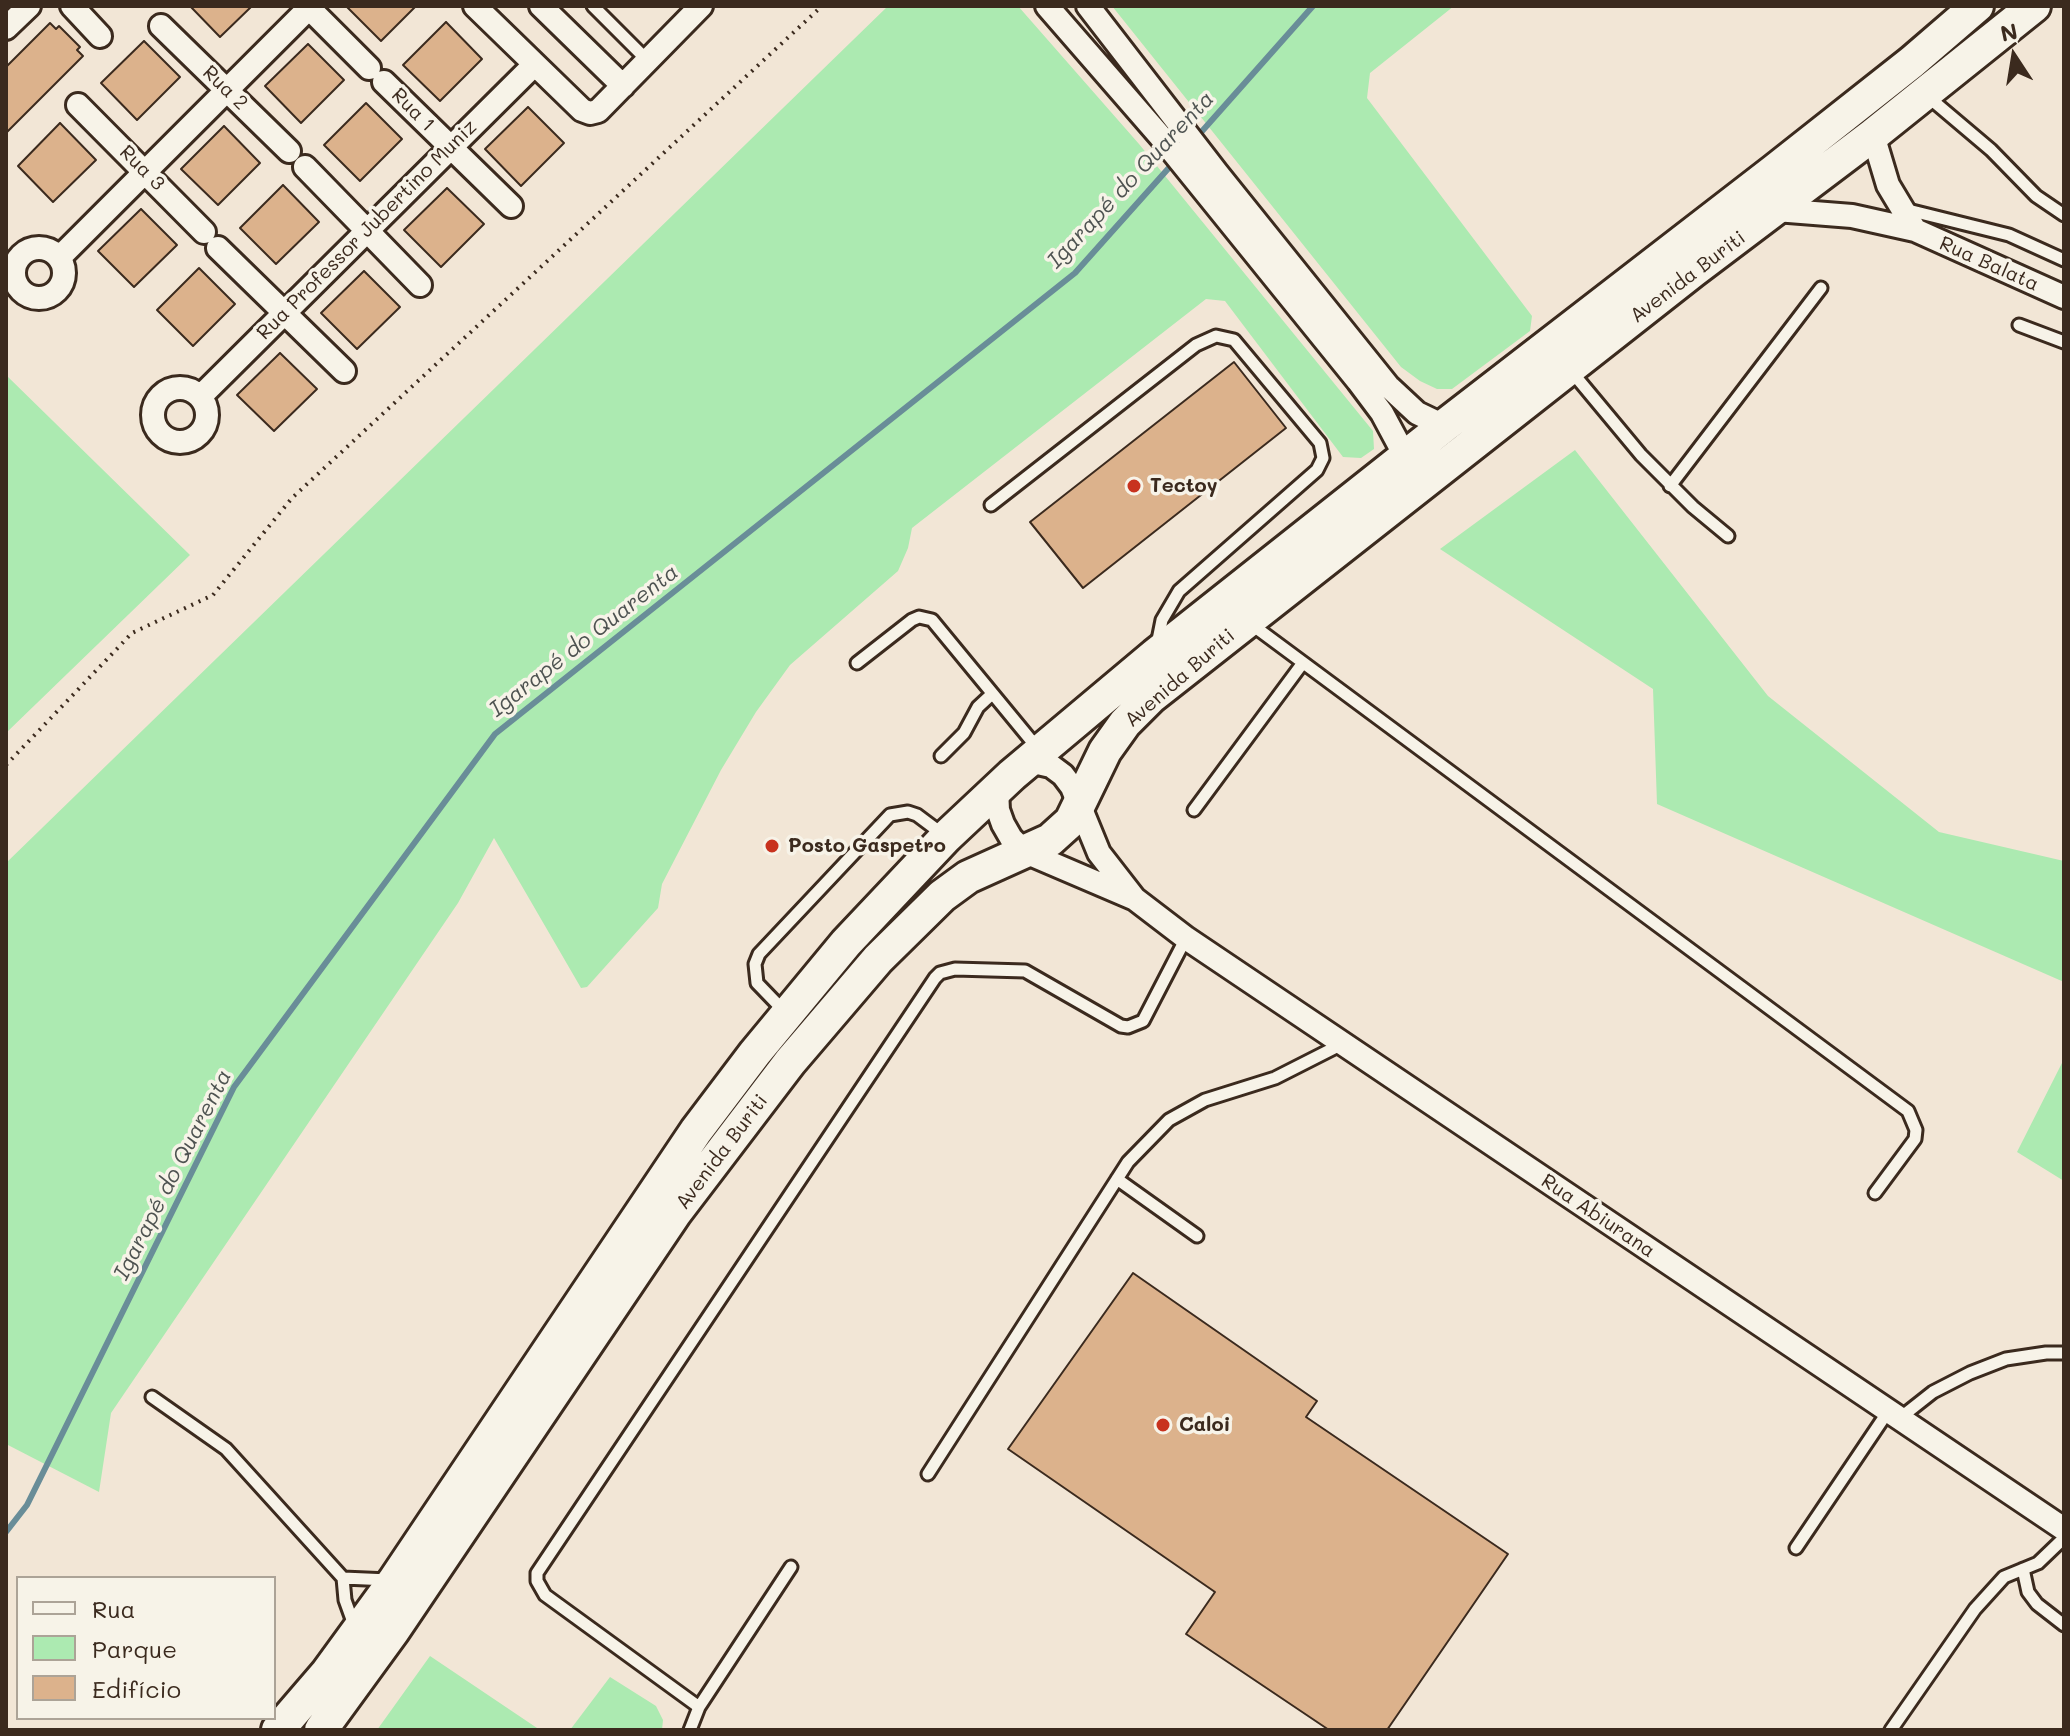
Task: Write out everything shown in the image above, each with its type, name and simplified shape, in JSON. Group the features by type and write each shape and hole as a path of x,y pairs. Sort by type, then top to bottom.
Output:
{"main road":[{"name":"Avenida Buriti","path":"278,1730 327,1673 394,1581 687,1144 846,943 946,837 1035,756 1155,655 1405,456 1774,171 1912,62 1977,6"},
{"name":"Avenida Buriti","path":"321,1730 393,1631 675,1213 790,1062 878,959 942,896 968,877 1050,840 1071,821 1105,751 1125,723 1151,697 2034,6"}],"street":[{"path":"6,28 29,6"},
{"path":"72,6 100,36"},
{"path":"541,6 623,86"},
{"path":"478,7 534,65 582,110 590,113 598,111 701,6"},
{"path":"1047,6 1170,131"},
{"path":"1088,6 1170,131 1382,413 1405,456"},
{"path":"59,258 309,7"},
{"name":"Rua 1","path":"309,7 511,206"},
{"name":"Rua 2","path":"161,26 420,285"},
{"name":"Rua Professor Jubertino Muniz","path":"201,396 534,65"},
{"name":"Rua 3","path":"78,105 283,314 344,371"},
{"name":"Rua Balata","path":"1873,135 1888,185 1915,230"},
{"path":"1208,179 1388,386 1417,413 1444,426"},
{"name":"Rua Balata","path":"1776,210 1852,216 1915,230 2064,297"},
{"name":"Rua Abiurana","path":"1035,756 1063,775 1081,804 1099,853 1135,899"},
{"path":"997,790 998,810 1003,824 1025,852"},
{"name":"Rua Abiurana","path":"1025,852 1135,899 1186,938 1342,1044 2064,1529"}],"lane":[{"path":"593,6 648,61"},
{"path":"1925,94 1991,150 2036,196 2064,215"},
{"path":"1900,207 2009,235 2064,260"},
{"path":"1670,486 1821,288"},
{"path":"2019,325 2064,342"},
{"path":"991,505 1196,345 1216,336 1234,340 1320,443 1323,458 1317,470 1179,591 1162,620 1155,655"},
{"path":"1569,368 1670,486 1728,536"},
{"path":"857,663 912,620 926,617 932,620 992,694 1035,756"},
{"path":"1247,621 1908,1111 1916,1130 1915,1139 1875,1193"},
{"path":"1194,810 1302,664"},
{"path":"941,756 964,733 978,707 992,694"},
{"path":"787,1014 757,983 755,964 759,954 890,815 908,812 917,815 946,837"},
{"path":"699,1707 545,1595 537,1581 537,1573 940,973 955,969 1025,971 1121,1026 1128,1027 1143,1021 1186,938"},
{"path":"928,1474 1128,1162 1169,1120 1205,1100 1275,1078 1342,1044"},
{"path":"1117,1179 1197,1236"},
{"path":"1796,1548 1895,1414 1970,1373 2006,1359 2064,1353"},
{"path":"152,1397 226,1449 343,1578 345,1600 357,1633"},
{"path":"1891,1730 1975,1609 2004,1577 2038,1563 2064,1538"},
{"path":"690,1730 699,1707 791,1567"},
{"path":"2023,1569 2028,1592 2037,1604 2064,1625"},
{"path":"343,1578 394,1581"}],"path":[{"path":"6,765 132,633 213,595 292,498 822,6"}],"green space":[{"path":"888,6 1018,6 1139,144 1373,431 1374,449 1361,458 1343,457 1225,301 1206,299 912,528 898,571 790,665 756,712 721,770 662,884 658,908 587,987 581,988 494,838 458,903 111,1413 99,1492 6,1444 6,863"},
{"path":"1112,6 1454,6 1370,73 1367,98 1532,316 1530,331 1452,389 1437,389 1401,367"},
{"path":"6,375 190,555 6,733"},
{"path":"1575,450 1768,696 1939,832 2064,861 2064,982 1657,804 1653,689 1440,549"},
{"path":"2064,1059 2064,1181 2017,1152"},
{"path":"430,1656 540,1730 377,1730"},
{"path":"610,1677 656,1706 663,1720 662,1730 570,1730"}],"building":[{"path":"190,6 252,6 220,37"},
{"path":"346,6 416,6 381,41"},
{"path":"446,22 482,59 440,101 403,65"},
{"path":"50,23 56,29 59,26 80,47 77,50 83,56 6,133 6,67"},
{"path":"144,41 180,77 137,120 101,83"},
{"path":"308,44 344,80 301,123 265,86"},
{"path":"366,103 402,139 360,181 324,145"},
{"path":"528,107 564,143 521,186 485,149"},
{"path":"60,123 96,160 53,202 18,166"},
{"path":"224,126 260,163 218,205 181,169"},
{"path":"283,185 319,222 276,264 240,228"},
{"path":"447,188 484,224 441,267 404,230"},
{"path":"141,209 177,245 134,287 98,251"},
{"path":"199,268 235,304 193,346 157,310"},
{"path":"364,271 400,307 357,349 321,313"},
{"path":"280,353 317,389 274,431 237,395"},
{"path":"1234,362 1286,428 1083,588 1030,522"},
{"path":"1133,1273 1317,1401 1306,1417 1508,1554 1387,1730 1329,1730 1186,1634 1215,1592 1008,1449"}],"waterway":[{"name":"Igarapé do Quarenta","path":"1196,138 1313,6"},
{"name":"Igarapé do Quarenta","path":"6,1532 27,1505 234,1087 495,734 1075,273 1175,161"}],"place":[{"name":"Tectoy","path":"1134,486"},
{"name":"Posto Gaspetro","path":"772,846"},
{"name":"Caloi","path":"1163,1425"}]}
